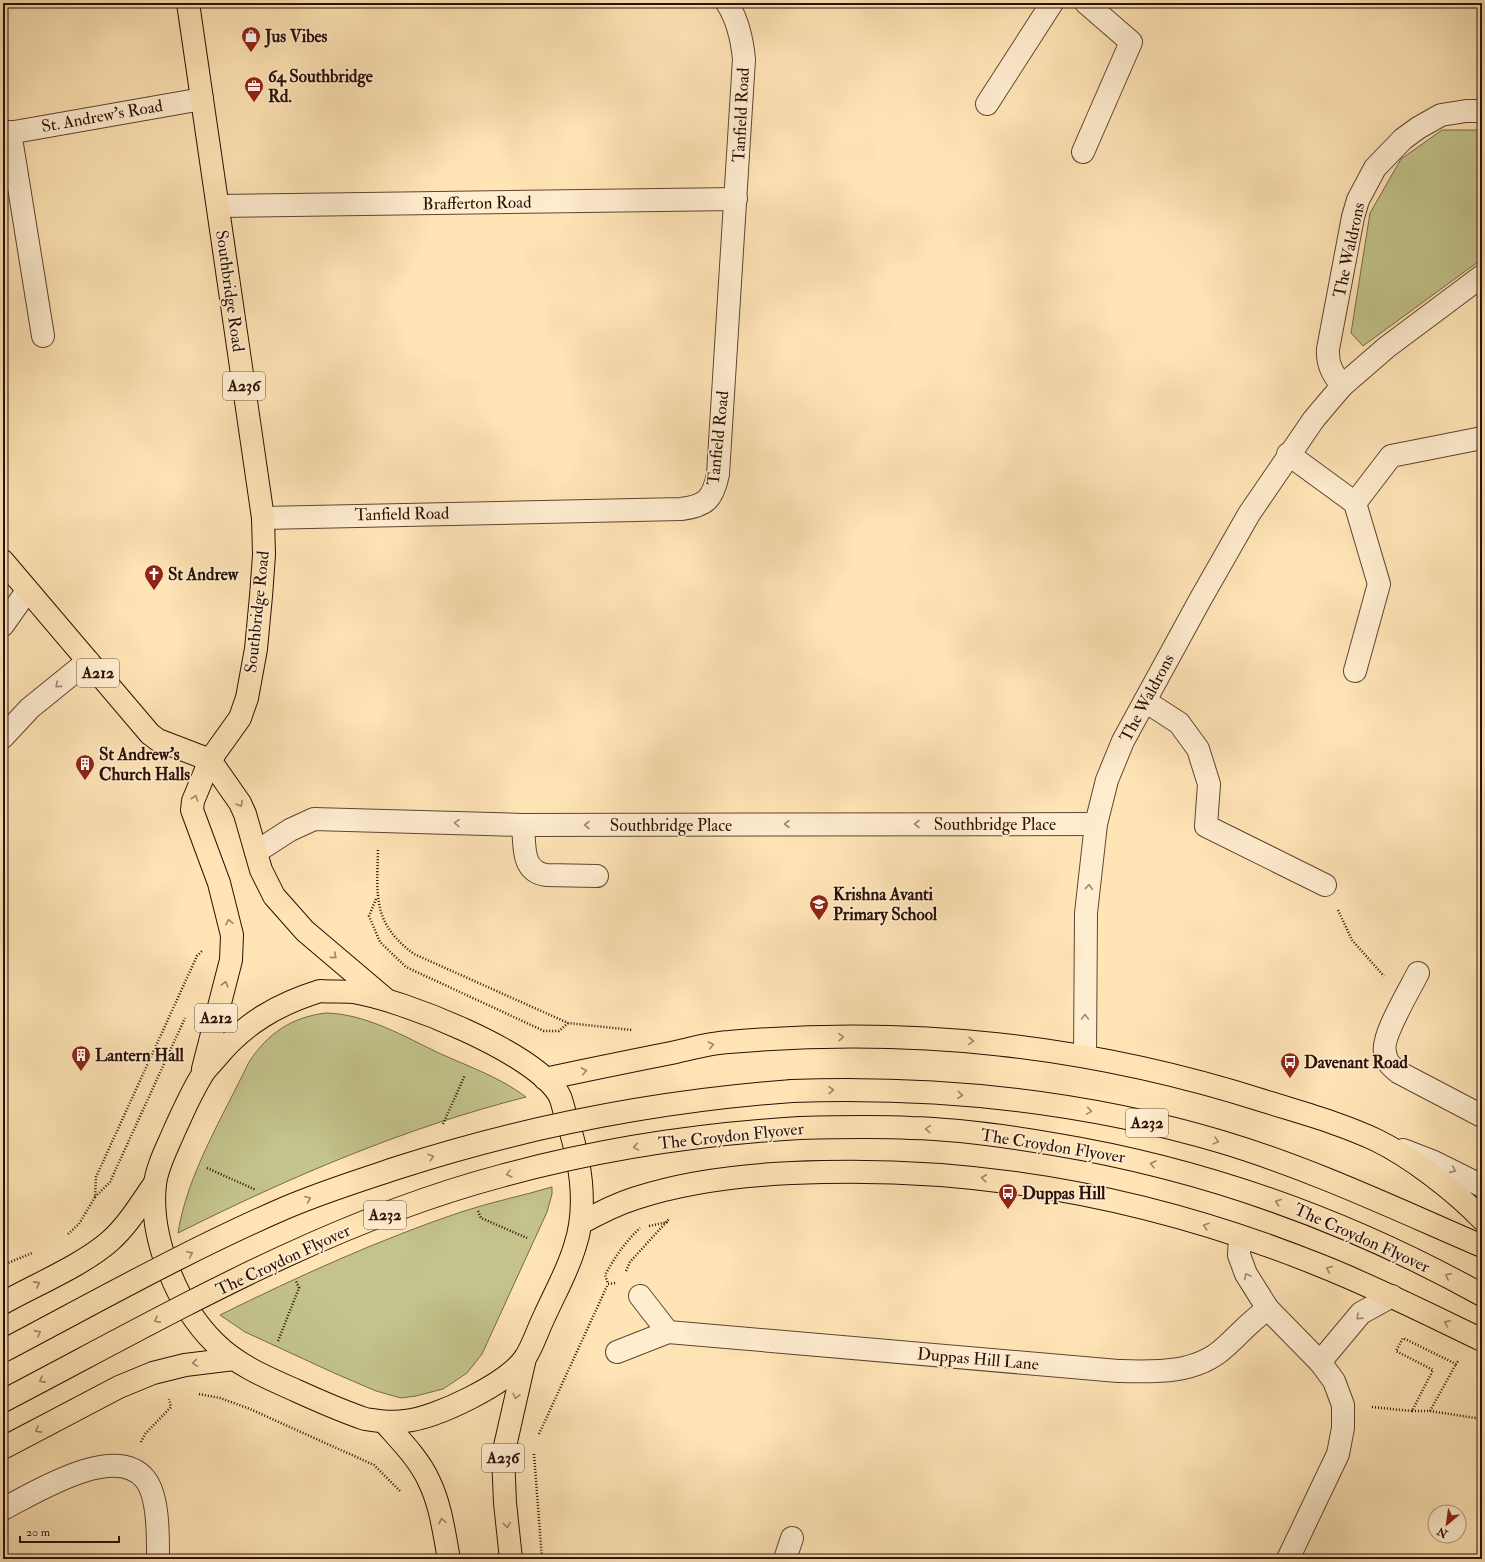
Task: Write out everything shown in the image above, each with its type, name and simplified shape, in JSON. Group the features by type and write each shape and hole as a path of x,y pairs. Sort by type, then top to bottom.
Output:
{"main road":[{"name":"Southbridge Road","path":"188,3 263,518 264,555 261,596 255,655 247,698 240,718 210,760"},
{"name":"A212","path":"3,561 150,734 158,740 210,760 193,801 192,810 219,883 230,920 232,948 231,960 201,1076"},
{"path":"210,760 240,803 245,814 267,884 274,896 292,919 387,1001"},
{"path":"3,1302 91,1256 110,1242 127,1223 155,1183 164,1156 201,1076 227,1045 272,1009 297,998 320,991 352,992 417,1010 502,1048 526,1062 546,1079 558,1094 574,1138 581,1182 580,1223 576,1245 566,1271 524,1358 509,1373 494,1384 458,1404 427,1417 405,1421 384,1422 365,1419 346,1412 257,1373 234,1359 215,1344 199,1325 177,1288 160,1247 155,1219 155,1183"},
{"path":"546,1079 727,1042 854,1036 978,1041 1085,1056 1151,1068 1228,1089 1329,1121 1377,1141 1422,1169 1450,1190 1482,1219"},
{"name":"A232","path":"3,1351 284,1208 340,1186 429,1158 558,1124 673,1103 792,1091 862,1089 992,1097 1092,1112 1160,1126 1222,1142 1294,1166 1361,1192 1482,1246"},
{"name":"The Croydon Flyover","path":"3,1401 269,1264 337,1234 446,1193 514,1172 573,1158 740,1132 800,1128 904,1128 968,1132 1034,1140 1138,1160 1195,1175 1250,1192 1357,1232 1406,1255 1482,1295"},
{"path":"580,1223 609,1208 638,1197 727,1179 793,1172 918,1172 971,1177 1054,1188 1181,1217 1318,1264 1392,1296 1482,1340"},
{"name":"A236","path":"511,1559 505,1504 504,1455 524,1358"},
{"path":"3,1448 119,1387 153,1373 185,1365 234,1359"},
{"path":"384,1422 412,1454 429,1480 438,1504 449,1559"}],"street":[{"name":"Tanfield Road","path":"263,518 697,507 708,499 715,488 718,474 744,59 742,40 738,25 726,3"},
{"path":"987,104 1052,3"},
{"path":"1083,152 1131,42 1086,3"},
{"name":"St. Andrew's Road","path":"7,133 202,99"},
{"name":"The Waldrons","path":"1342,386 1332,371 1328,360 1328,349 1353,217 1366,183 1375,168 1388,154 1418,128 1441,115 1482,111"},
{"path":"7,133 43,336"},
{"name":"Brafferton Road","path":"218,206 736,199"},
{"name":"The Waldrons","path":"1085,1056 1086,913 1096,824 1107,780 1123,741 1249,514 1288,454 1314,419 1342,386 1387,347 1482,276"},
{"path":"1355,503 1391,456 1482,438"},
{"path":"1288,454 1355,503 1379,584 1355,671"},
{"path":"3,625 27,591"},
{"path":"3,737 30,708 88,661"},
{"path":"1145,701 1179,723 1198,749 1209,784 1206,826 1325,885"},
{"name":"Southbridge Place","path":"256,852 290,830 314,819 523,825 1096,824"},
{"path":"523,825 528,864 532,870 538,874 546,875 597,876"},
{"path":"1414,981 1385,1038 1384,1051 1388,1063 1398,1072 1482,1116"},
{"path":"1377,1141 1434,1162 1482,1186"},
{"path":"1240,1237 1239,1256 1243,1268 1268,1309 1320,1362 1334,1381 1343,1405 1343,1428 1338,1454 1288,1559"},
{"path":"640,1296 668,1332"},
{"path":"1320,1362 1361,1313 1392,1296"},
{"name":"Duppas Hill Lane","path":"617,1352 668,1332 1118,1372 1161,1372 1204,1362 1223,1350 1254,1318 1268,1309"},
{"path":"3,1509 68,1476 87,1470 104,1467 132,1469 146,1480 151,1488 156,1516 158,1559"},
{"path":"785,1559 792,1538"}],"path":[{"path":"379,821 377,898 388,929 399,943 414,954 568,1022 636,1031"},
{"path":"1325,885 1352,940 1384,976 1414,981"},
{"path":"377,898 369,916 374,930 380,942 406,967 544,1031 559,1031 568,1022"},
{"path":"95,1198 96,1177 197,956 207,946"},
{"path":"62,1239 79,1224 95,1198 110,1182 186,1015"},
{"path":"623,1277 630,1262 668,1222 682,1187"},
{"path":"648,1226 668,1222"},
{"path":"537,1437 608,1284 606,1275 619,1251 628,1239 641,1228"},
{"path":"3,1265 36,1252"},
{"path":"278,1341 299,1288 293,1274"},
{"path":"608,1284 618,1283"},
{"path":"1412,1411 1433,1370 1396,1351 1403,1338 1456,1364"},
{"path":"1430,1411 1459,1358"},
{"path":"145,1434 171,1407 168,1394"},
{"path":"220,1398 250,1409 374,1465 400,1491"},
{"path":"1343,1405 1412,1411 1430,1411 1482,1419"},
{"path":"534,1451 542,1559"}],"green space":[{"path":"1442,130 1482,130 1482,259 1363,346 1351,333 1370,213 1401,159"},
{"path":"326,1013 356,1017 400,1034 496,1078 526,1097 436,1123 348,1156 262,1192 178,1233 189,1189 207,1146 249,1062 264,1043 282,1028 302,1018"},
{"path":"552,1187 552,1194 547,1212 482,1354 467,1373 443,1389 401,1398 376,1391 245,1332 220,1315 279,1286 399,1234 472,1208"}],"place":[{"name":"Jus Vibes","path":"251,53"},
{"name":"64 Southbridge Rd.","path":"254,103"},
{"name":"St Andrew","path":"154,591"},
{"name":"St Andrew's Church Halls","path":"85,781"},
{"name":"Krishna Avanti Primary School","path":"819,921"},
{"name":"Lantern Hall","path":"81,1072"},
{"name":"Davenant Road","path":"1290,1079"},
{"name":"Duppas Hill","path":"1008,1210"}]}
